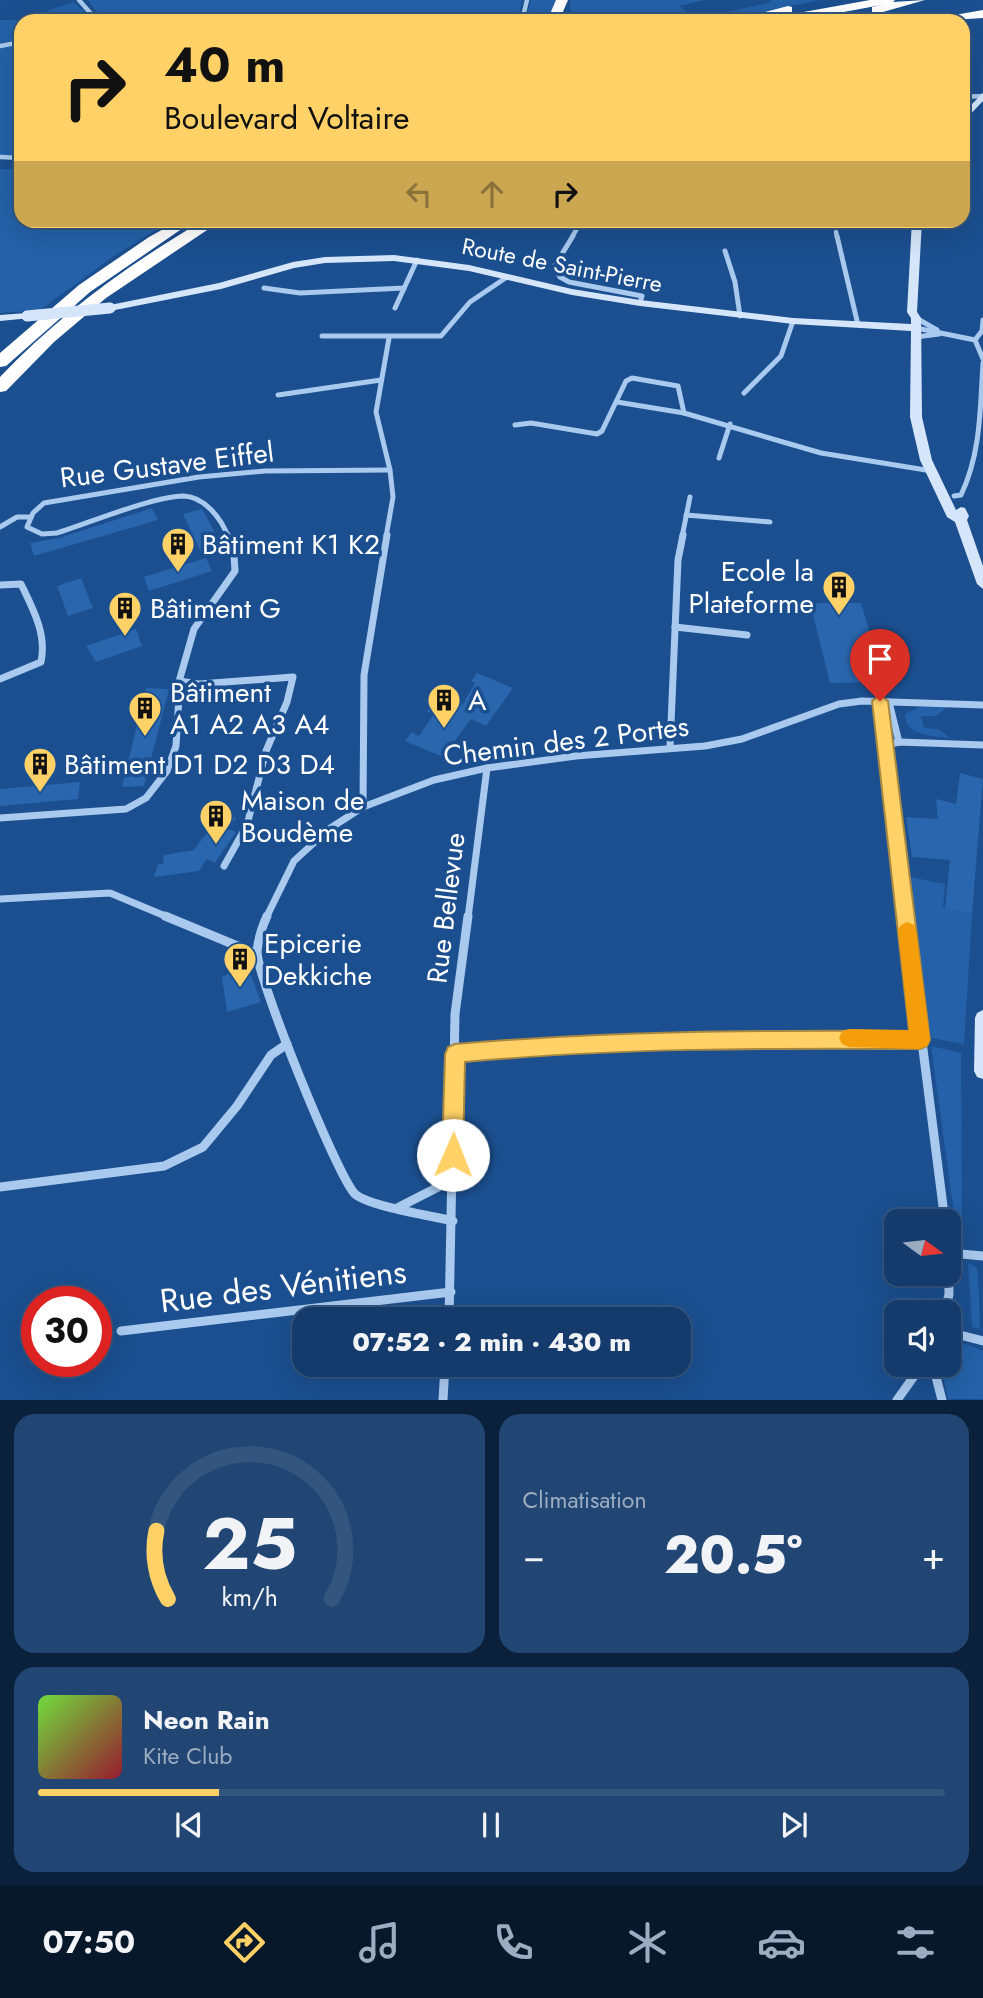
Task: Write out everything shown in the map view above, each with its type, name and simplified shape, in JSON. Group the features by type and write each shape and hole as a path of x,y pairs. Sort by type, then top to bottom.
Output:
{"highway":[{"path":"770,14 838,0"},
{"path":"814,14 889,0"},
{"path":"862,14 919,0"},
{"path":"0,362 43,321 87,286 173,228"},
{"path":"0,387 51,335 99,296 139,267 202,228"}],"main road":[{"path":"970,111 983,96"},
{"path":"918,228 912,310 916,332 919,413 916,417 920,443 949,496 953,517 960,519 983,584"},
{"name":"Route de Saint-Pierre","path":"0,318 116,307 222,286 304,264 369,258 417,260 568,292 640,303 740,316 885,327 916,332"},
{"path":"983,1020 983,1071"}],"street":[{"path":"79,0 91,14"},
{"path":"577,228 554,267 560,277 569,282 642,296 640,303"},
{"path":"836,232 858,325"},
{"path":"725,251 735,282 740,316"},
{"path":"395,308 417,260"},
{"path":"322,336 441,336 450,321 459,316 472,299 507,277"},
{"path":"264,288 300,293 404,288"},
{"path":"975,340 982,331 983,320"},
{"path":"744,393 781,356 793,321"},
{"path":"916,332 943,334"},
{"path":"916,332 975,340"},
{"path":"363,807 364,675 393,497 390,470 376,412 389,338"},
{"path":"949,496 961,495 974,459 979,428 983,361 975,340"},
{"path":"515,425 531,422 597,434 602,432 626,381 632,378 678,386 684,413"},
{"path":"278,395 381,380"},
{"path":"617,402 730,424 821,453 937,471"},
{"path":"719,458 730,424"},
{"name":"Rue Gustave Eiffel","path":"0,527 17,517 30,517 44,503 199,477 265,471 390,470"},
{"path":"0,818 126,809 146,798 167,771 176,746 179,681 194,629 235,571 234,555 224,525 203,502 184,496 153,502 57,533 42,534 27,527 30,517"},
{"path":"670,747 678,560 690,497"},
{"path":"686,515 770,522"},
{"path":"0,585 21,584 44,641 44,653 41,662 0,679"},
{"path":"675,627 747,635"},
{"path":"179,681 199,684 293,677 287,702 267,751 247,825 224,866"},
{"path":"885,702 899,742"},
{"path":"885,702 886,745 920,1040 943,1209"},
{"name":"Chemin des 2 Portes","path":"257,954 262,926 294,861 329,829 363,807 434,780 487,768 670,747 705,746 743,739 839,705 885,702 983,705"},
{"path":"886,745 899,742 983,745"},
{"name":"Rue Bellevue","path":"450,1307 456,1014 487,768"},
{"path":"0,899 110,893 257,954 287,1044 335,1160 355,1195 373,1203 453,1221"},
{"path":"455,1054 533,1046 709,1038 920,1040"},
{"path":"0,1187 163,1166 203,1146 237,1106 271,1055 287,1044"},
{"path":"398,1207 452,1180"},
{"path":"961,1251 983,1256"},
{"name":"Rue des Vénitiens","path":"121,1331 451,1292"},
{"path":"961,1335 983,1341"},
{"path":"443,1399 444,1377"},
{"path":"897,1399 913,1377"},
{"path":"936,1377 942,1399"}],"shaded area":[{"path":"88,0 522,0 519,14 98,14"},
{"path":"531,0 556,0 551,14 527,14"},
{"path":"570,0 705,0 679,6 690,14 573,14"},
{"path":"770,0 820,0 751,14 719,14 772,2"},
{"path":"73,2 88,14 38,14"},
{"path":"0,20 14,20 14,40 0,43"},
{"path":"14,45 14,155 0,155 0,48"},
{"path":"0,169 14,169 14,228 159,228 114,256 40,310 0,313"},
{"path":"919,707 947,707 936,716 921,716 924,728 938,729 950,738 921,734 909,727 906,721 905,714"},
{"path":"910,877 945,884 943,907 972,914 964,1044 931,1038"},
{"path":"931,1046 961,1053 962,1219 961,1209 953,1209"},
{"path":"968,1263 977,1268 980,1329 972,1327"},
{"path":"961,1344 983,1351 983,1399 948,1399 943,1377 961,1377"}],"building":[{"path":"152,508 158,520 34,556 30,543 59,538"},
{"path":"202,509 222,545 201,552 183,514"},
{"name":"Bâtiment K1 K2","path":"206,558 212,571 149,591 144,577"},
{"path":"81,578 93,608 68,616 57,586"},
{"path":"810,603 861,603 882,682 830,683"},
{"name":"Bâtiment G","path":"136,629 142,646 96,662 86,646"},
{"path":"477,673 513,688 486,726 471,719 443,757 405,741 412,732 419,736 434,714 427,711 434,703 450,710 456,701 463,704 475,683 471,681"},
{"name":"Bâtiment A1 A2 A3 A4","path":"146,688 169,689 144,786 122,787"},
{"path":"960,773 983,779 972,914 945,908 950,860 912,857 906,817 938,819 936,799 956,804"},
{"name":"Bâtiment D1 D2 D3 D4","path":"80,782 78,799 0,806 0,789"},
{"name":"Maison de Boudème","path":"222,812 236,818 228,829 236,832 215,863 207,859 199,871 154,877 158,864 163,864 164,855 194,850"},
{"name":"Epicerie Dekkiche","path":"247,964 261,1002 227,1012 222,977"}],"slow traffic":[{"path":"849,1038 920,1040 907,930"}],"place":[{"name":"Bâtiment K1 K2","path":"178,574"},
{"name":"Ecole la Plateforme","path":"839,617"},
{"name":"Bâtiment G","path":"125,638"},
{"name":"A","path":"444,730"},
{"name":"Bâtiment A1 A2 A3 A4","path":"145,738"},
{"name":"Bâtiment D1 D2 D3 D4","path":"40,794"},
{"name":"Maison de Boudème","path":"216,846"},
{"name":"Epicerie Dekkiche","path":"240,989"}],"route":[{"path":"453,1155 455,1054 533,1046 709,1038 867,1037 920,1040 880,701"}]}
